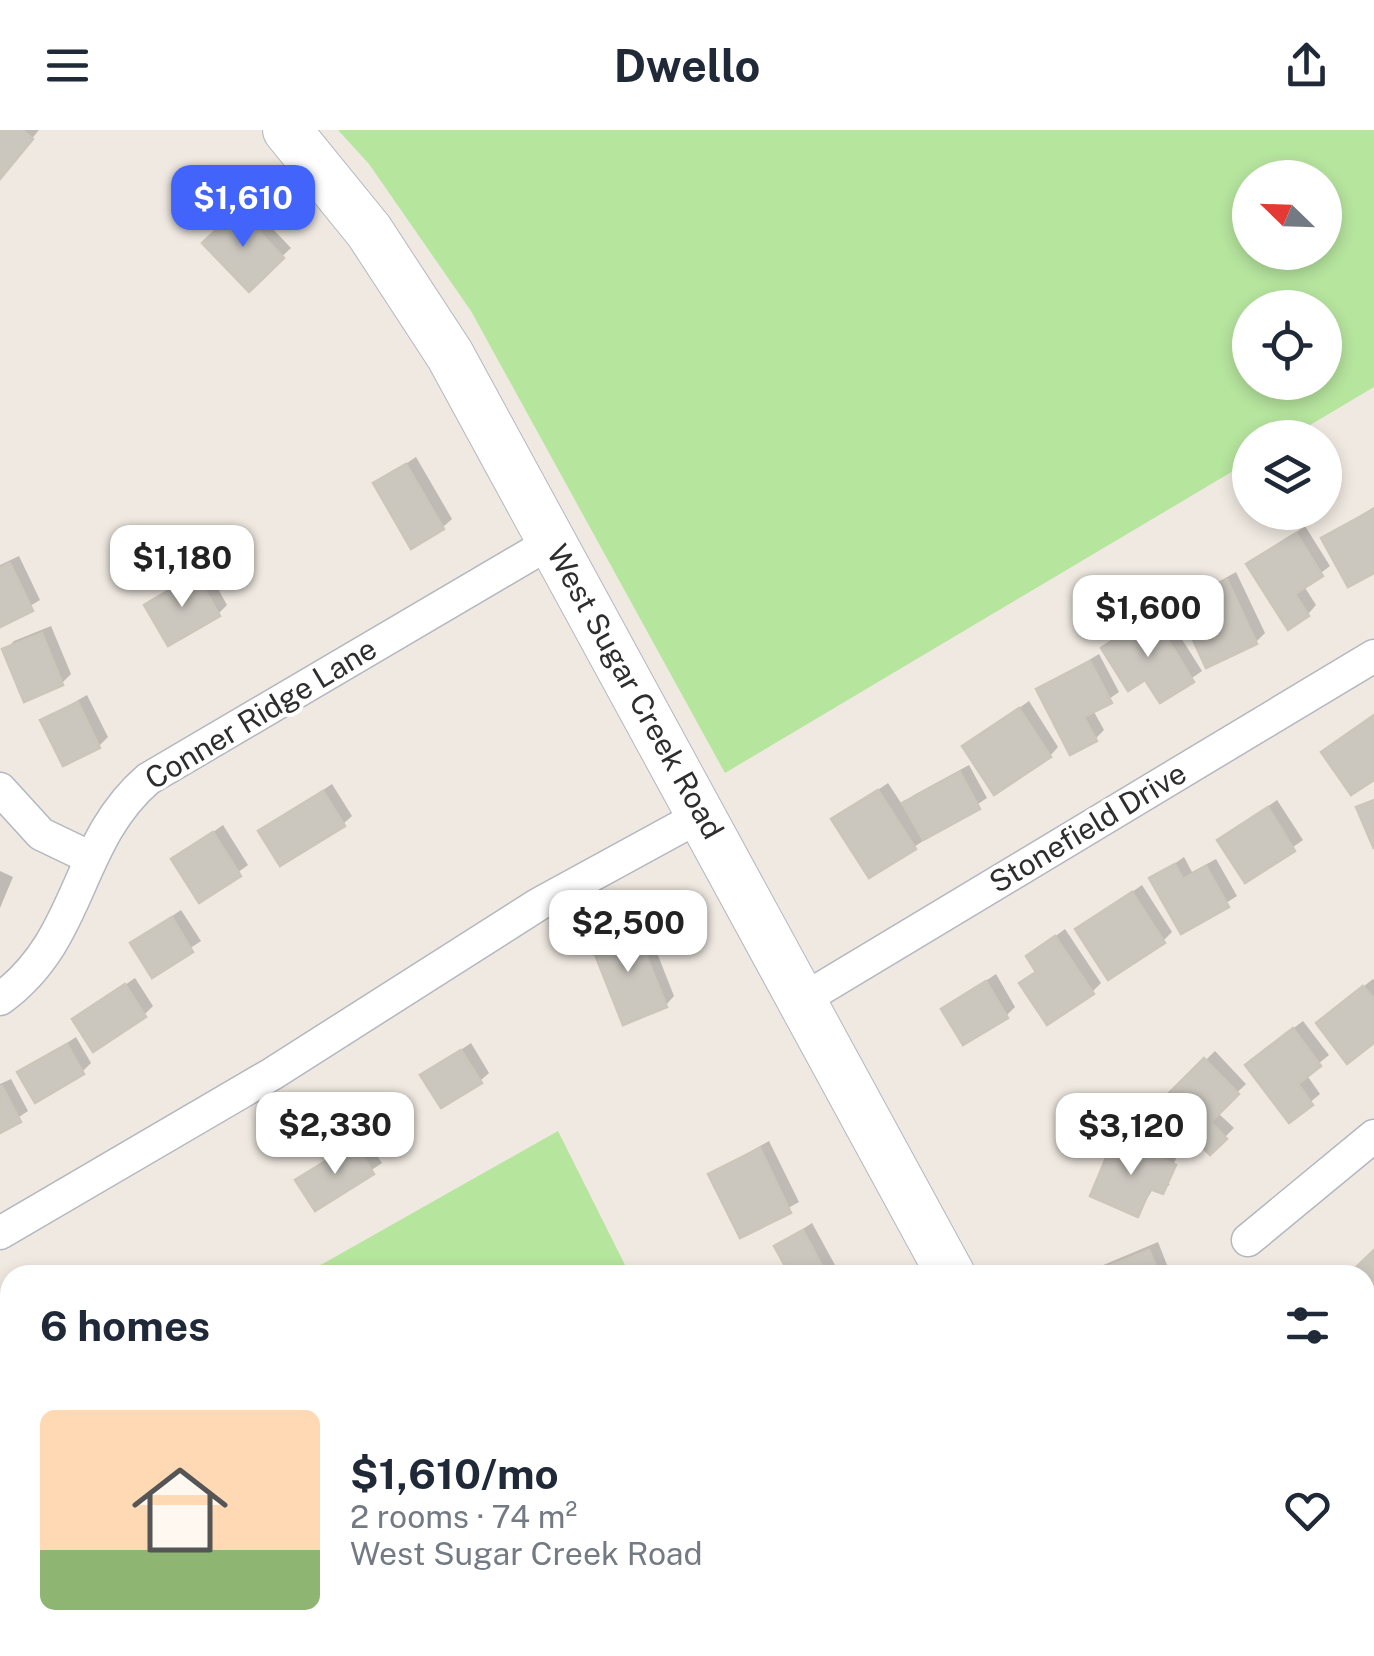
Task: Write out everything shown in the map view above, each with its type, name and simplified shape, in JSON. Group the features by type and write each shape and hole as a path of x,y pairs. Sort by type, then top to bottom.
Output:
{"main road":[{"name":"West Sugar Creek Road","path":"288,130 369,230 421,307 553,541 946,1265"}],"street":[{"name":"Conner Ridge Lane","path":"0,999 26,980 53,944 107,822 148,778 553,541"},
{"name":"Stonefield Drive","path":"802,1000 1374,656"},
{"path":"0,789 41,834 91,858"},
{"path":"0,1233 272,1074 539,904 702,815"},
{"path":"1248,1240 1374,1136"}],"green space":[{"path":"338,130 1374,130 1374,387 1319,420 1232,420 1232,472 725,773 471,311 369,164"},
{"path":"558,1131 625,1265 321,1265"}],"building":[{"path":"0,130 22,130 33,139 0,179"},
{"path":"238,209 284,258 249,292 202,243"},
{"path":"406,464 444,529 411,549 373,483"},
{"path":"1374,509 1374,573 1348,587 1321,538 1342,530"},
{"path":"1296,533 1323,576 1295,594 1309,616 1288,630 1246,564"},
{"path":"10,563 33,611 0,627 0,568"},
{"path":"196,574 220,616 168,646 144,605"},
{"path":"1227,579 1257,644 1206,668 1176,603"},
{"path":"1153,615 1194,682 1160,703 1145,680 1128,691 1101,648"},
{"path":"42,633 63,685 24,702 2,649"},
{"path":"1090,661 1112,703 1084,717 1097,741 1070,755 1036,689"},
{"path":"78,702 100,748 63,766 40,720"},
{"path":"1019,708 1051,757 994,795 962,746"},
{"path":"1374,715 1374,780 1351,795 1321,752"},
{"path":"960,772 980,809 923,840 902,803"},
{"path":"878,790 916,849 869,878 831,819"},
{"path":"323,791 345,826 280,866 258,831"},
{"path":"1374,800 1374,849 1356,807"},
{"path":"1268,807 1295,851 1245,883 1217,840"},
{"path":"213,832 241,876 199,903 171,859"},
{"path":"1175,864 1183,879 1206,866 1229,907 1181,934 1149,878"},
{"path":"1132,892 1165,943 1108,980 1075,929"},
{"path":"172,917 193,952 152,978 130,943"},
{"path":"613,927 618,939 637,932 667,1007 623,1025 588,937"},
{"path":"1055,936 1094,994 1047,1025 1019,983 1036,972 1026,956"},
{"path":"986,981 1008,1018 963,1045 941,1009"},
{"path":"125,984 146,1017 93,1052 72,1019"},
{"path":"1363,986 1374,999 1374,1043 1347,1064 1316,1023"},
{"path":"1293,1028 1321,1066 1298,1084 1313,1105 1289,1123 1245,1065"},
{"path":"67,1044 84,1074 35,1103 17,1072"},
{"path":"461,1050 482,1083 441,1108 420,1075"},
{"path":"1204,1058 1239,1094 1211,1122 1227,1139 1210,1155 1159,1103"},
{"path":"0,1087 21,1122 0,1133"},
{"path":"1114,1139 1176,1165 1163,1194 1150,1189 1138,1217 1090,1196"},
{"path":"355,1143 374,1174 315,1211 295,1180"},
{"path":"760,1148 791,1213 740,1238 708,1174"},
{"path":"803,1230 822,1265 784,1265 774,1246"},
{"path":"1149,1250 1156,1265 1112,1265"},
{"path":"1374,1250 1374,1265 1358,1265"}]}
